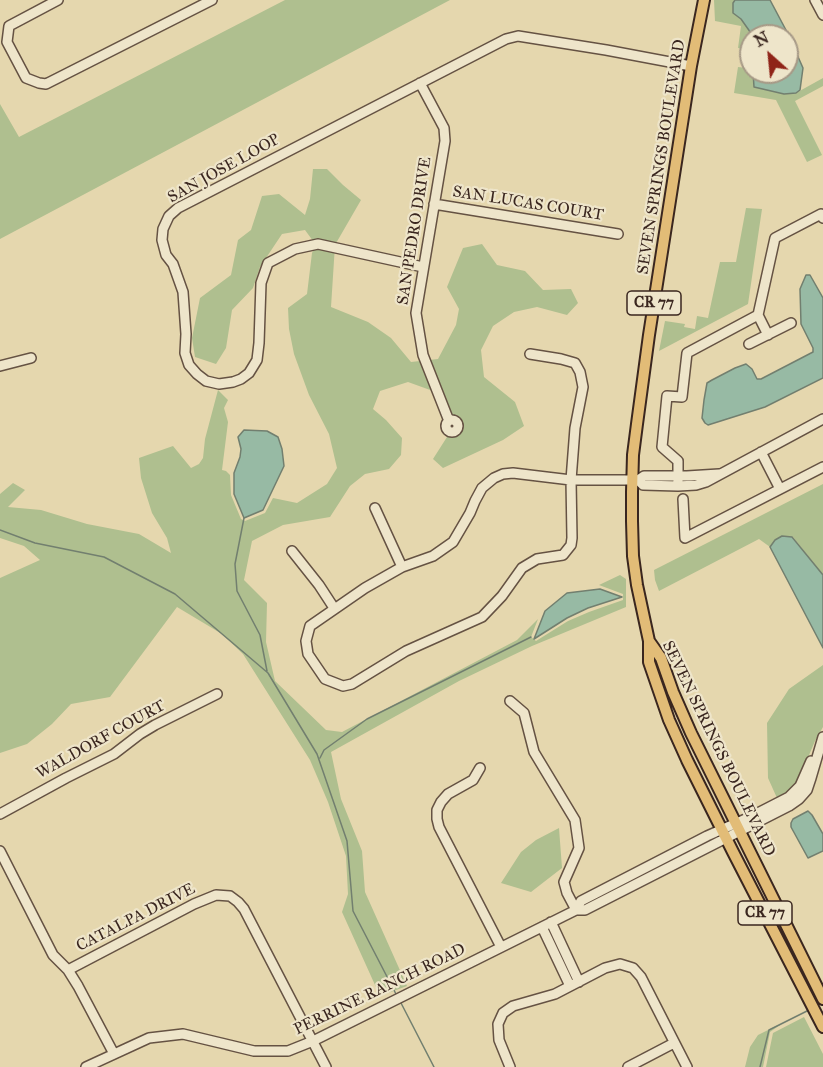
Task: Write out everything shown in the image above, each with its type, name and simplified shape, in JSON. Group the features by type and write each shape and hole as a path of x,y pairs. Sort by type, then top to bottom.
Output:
{"main road":[{"name":"SEVEN SPRINGS BOULEVARD","path":"704,0 691,66 635,438 633,556 649,640 649,662 669,720 687,760 704,774 820,993"},
{"name":"SEVEN SPRINGS BOULEVARD","path":"649,640 661,658 681,713 795,973 822,1024"},
{"path":"795,973 806,977 820,993"}],"street":[{"path":"58,0 9,27 7,42 26,78 39,83 46,84 200,3 213,0"},
{"path":"815,0 823,15"},
{"name":"SAN JOSE LOOP","path":"423,267 318,244 295,249 268,262 261,283 257,360 249,373 241,379 219,384 206,381 189,365 185,353 183,292 173,264 166,255 162,240 163,229 169,216 178,208 506,39 518,36 691,66"},
{"name":"SAN PEDRO DRIVE","path":"420,83 444,128 444,141 416,313 423,355 449,421"},
{"name":"SAN LUCAS COURT","path":"434,204 618,234"},
{"path":"768,335 758,315 775,238 821,214 823,218"},
{"path":"678,481 678,461 662,447 667,396 682,397 687,353 758,315"},
{"path":"749,344 791,323"},
{"path":"530,354 575,363 580,372 583,387 575,428 572,480 571,545 563,555 537,559 522,568 502,596 482,616 405,651 352,684 344,686 325,679 308,654 306,641 310,626 365,588 402,567 433,556 453,542 482,488 494,478 513,473 572,480 636,480 644,484 678,481 696,485 706,482 823,419"},
{"path":"0,366 31,358"},
{"path":"761,452 780,489"},
{"path":"683,499 685,538 823,467"},
{"path":"375,508 402,567"},
{"path":"292,551 334,608"},
{"name":"WALDORF COURT","path":"0,814 114,754 140,734 217,694"},
{"path":"510,701 524,713 534,752 575,820 579,848 564,882 576,910"},
{"name":"PERRINE RANCH ROAD","path":"87,1067 149,1038 183,1034 254,1051 288,1051 313,1041 576,910 585,910 732,830 789,806 799,799 809,784 823,737"},
{"path":"480,768 473,780 448,794 441,802 437,819 501,947"},
{"path":"0,852 53,955 68,970 79,987 114,1054"},
{"name":"CATALPA DRIVE","path":"68,970 194,904 216,895 230,896 244,909 313,1041"},
{"path":"546,925 575,984"},
{"path":"510,1067 500,1040 498,1024 503,1013 513,1006 555,994 605,968 620,964 633,968 641,977 687,1067"},
{"path":"313,1041 326,1067"},
{"path":"628,1067 674,1043"}],"shaded area":[{"path":"285,0 450,0 0,239 0,104 19,137"},
{"path":"714,0 735,0 733,13 745,24 739,26 715,21"},
{"path":"735,0 770,0 783,24 745,24 733,13"},
{"path":"799,59 803,68 800,90 796,93 784,94 754,87 754,84 799,84"},
{"path":"738,67 739,84 754,84 754,87 796,93 823,78 823,86 795,101 822,155 807,162 776,100 734,93"},
{"path":"313,169 327,169 361,200 335,245 331,307 368,322 391,338 411,362 438,359 456,325 459,309 447,287 463,248 482,244 497,265 525,271 543,290 571,289 578,303 567,315 537,307 514,312 493,326 481,350 484,377 515,402 524,426 503,440 443,468 433,459 454,426 444,395 408,382 380,391 373,409 402,438 401,455 389,469 365,474 350,486 330,517 283,525 252,541 244,580 267,603 266,642 275,681 326,730 342,732 517,640 538,619 531,637 536,641 568,621 623,600 623,594 599,585 620,575 626,579 626,607 532,646 459,681 331,752 341,799 362,851 365,892 407,986 380,996 342,912 348,894 346,856 328,802 310,760 243,654 222,634 177,607 110,697 71,704 52,724 27,744 0,753 0,578 40,560 24,546 0,538 0,494 13,483 25,490 8,507 41,510 87,524 139,534 171,553 167,538 152,513 141,478 139,458 173,446 191,468 199,464 203,458 205,439 218,390 228,400 224,408 228,422 222,470 230,475 231,495 241,519 245,521 265,513 273,498 297,503 327,484 337,468 329,434 309,395 294,354 289,329 288,308 307,294 312,253 316,245 305,230 282,234 260,267 253,288 232,310 226,348 216,364 195,357 192,338 200,298 231,275 238,240 251,230 262,196 279,194 305,215 310,199"},
{"path":"746,208 762,209 748,304 659,351 665,321 685,324 684,327 695,329 697,316 708,318 720,262 736,262"},
{"path":"806,275 810,275 823,298 823,378 765,407 708,425 705,423 702,418 707,383 746,364 752,369 757,379 761,379 813,352 801,324 800,289"},
{"path":"244,430 267,431 278,437 284,466 263,510 244,518 234,494 234,473 241,449 238,437"},
{"path":"823,484 823,575 793,537 782,536 770,547 759,539 659,591 654,570"},
{"path":"782,536 792,537 823,575 823,648 770,547"},
{"path":"600,589 622,597 588,608 567,618 534,639 545,611 567,593"},
{"path":"823,665 823,727 791,790 777,798 768,778 767,723 789,689"},
{"path":"808,811 823,834 823,851 808,858 791,823 793,819"},
{"path":"559,828 562,868 531,892 501,883 521,852 536,840"},
{"path":"804,1017 823,1054 823,1067 766,1067 773,1033"},
{"path":"780,1025 770,1032 763,1067 745,1067 750,1047 758,1035"}],"waterway":[{"path":"244,518 235,564 237,591 260,635 267,671"},
{"path":"0,530 35,543 104,557 175,594 268,673 317,754 347,841 353,911 397,996"},
{"path":"320,758 324,750 367,719 531,637"},
{"path":"401,1003 434,1067"},
{"path":"760,1067 769,1030 809,1010"}]}
